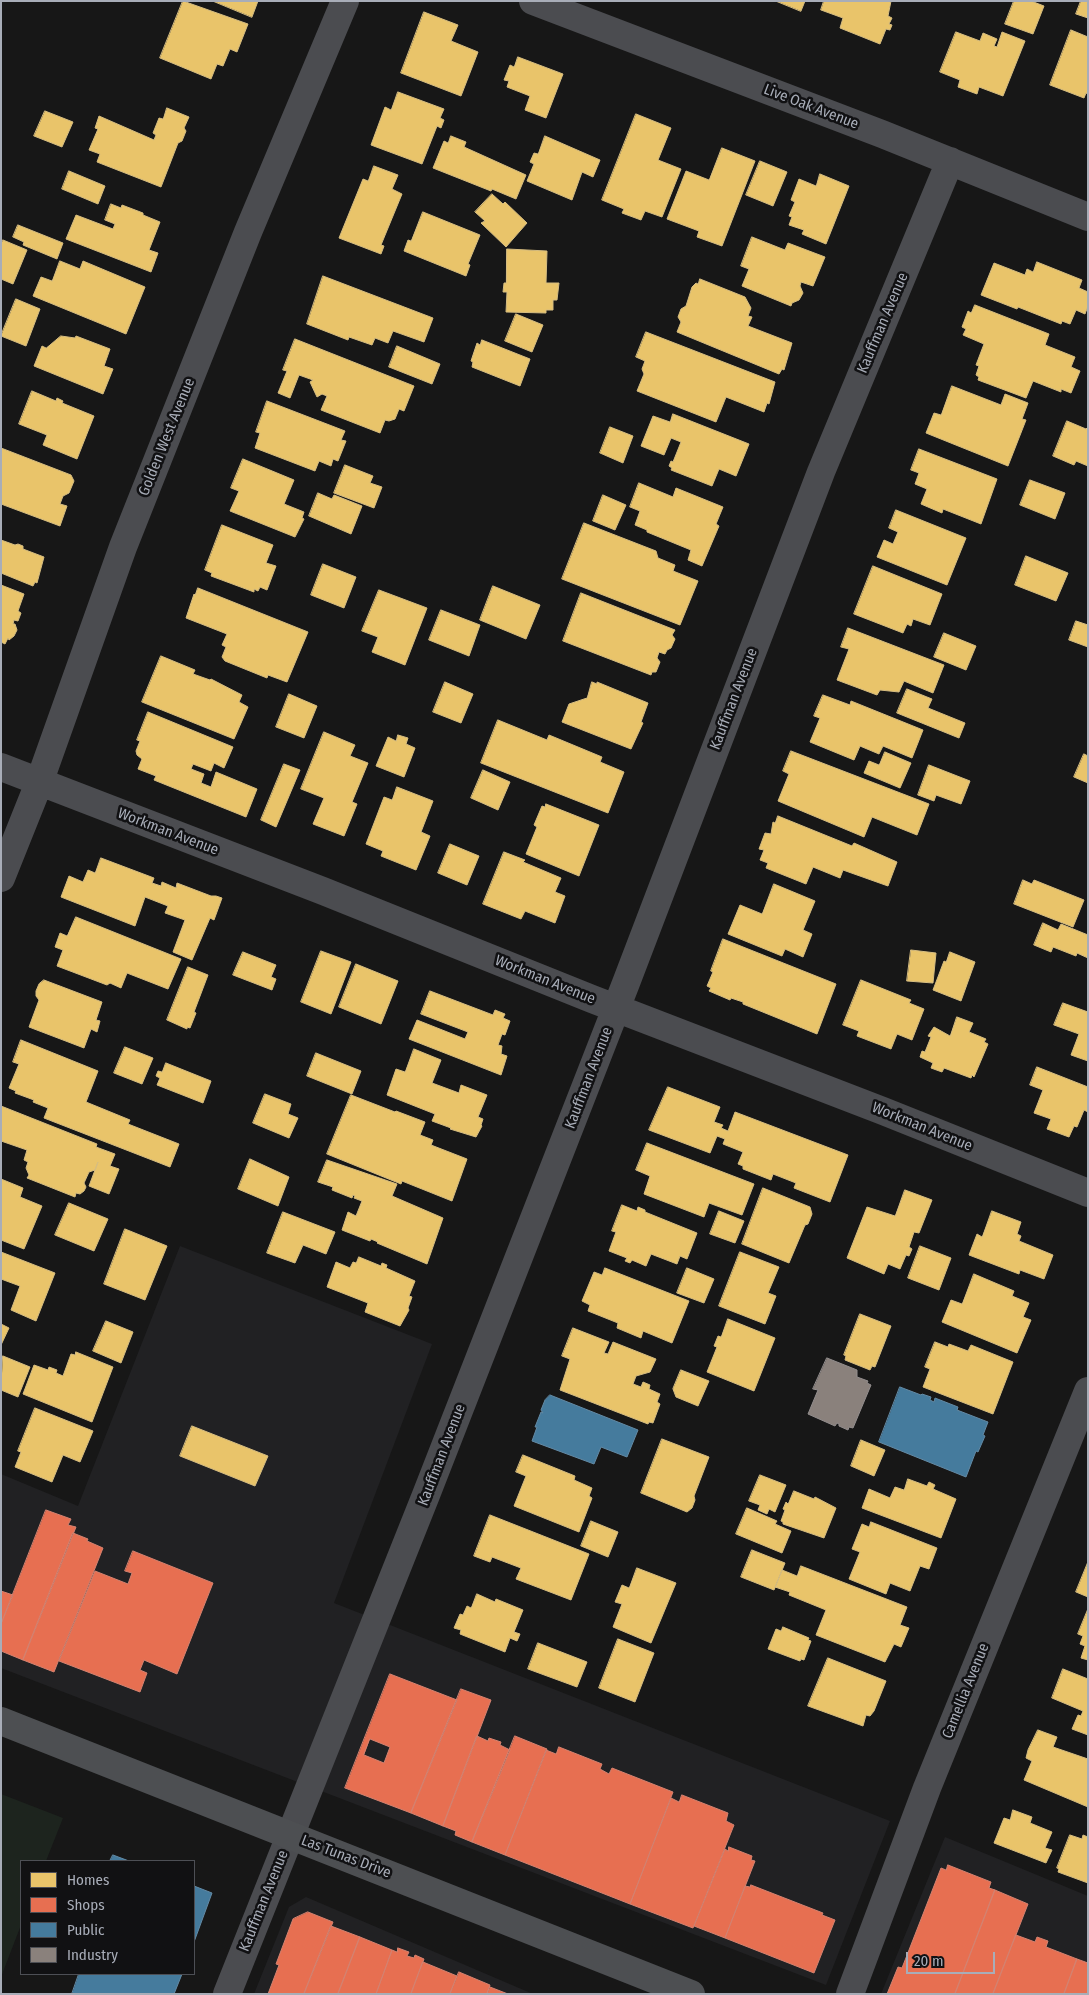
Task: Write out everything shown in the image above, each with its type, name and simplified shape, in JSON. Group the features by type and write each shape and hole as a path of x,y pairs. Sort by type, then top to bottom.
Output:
{"main road":[{"name":"Las Tunas Drive","path":"1,1721 691,1994"}],"street":[{"name":"Golden West Avenue","path":"1,878 39,783 123,548 248,232 345,1"},
{"name":"Live Oak Avenue","path":"533,1 950,161 1088,217"},
{"name":"Kauffman Avenue","path":"227,1994 430,1486 617,1008 821,472 950,161"},
{"name":"Workman Avenue","path":"1,767 323,891 1088,1193"},
{"name":"Camellia Avenue","path":"850,1994 927,1788 1088,1391"}],"shaded area":[{"path":"180,1246 432,1344 334,1603 890,1821 826,1985 1,1668 1,1474 78,1506"},
{"path":"1,1794 63,1818 46,1860 20,1860 20,1928 1,1977"},
{"path":"945,1837 1088,1896 1088,1994 881,1994"},
{"path":"306,1897 533,1994 254,1994 289,1907"}],"building: Homes":[{"path":"183,1 248,24 237,52 230,49 223,66 217,64 211,79 160,58"},
{"path":"213,1 258,1 252,17"},
{"path":"776,1 805,1 801,11"},
{"path":"824,1 891,1 888,16 892,18 889,24 892,25 890,30 886,29 880,44 840,28 843,18 821,10"},
{"path":"1014,1 1031,1 1044,6 1033,34 1005,24"},
{"path":"1081,1 1088,1 1088,18 1076,14"},
{"path":"424,12 458,25 451,41 478,52 461,96 401,73"},
{"path":"1071,30 1088,37 1088,94 1086,93 1084,98 1050,85"},
{"path":"956,32 980,41 983,33 997,39 994,46 997,47 1002,32 1025,41 1003,96 979,87 977,94 958,87 960,80 940,72"},
{"path":"518,57 563,74 546,118 525,110 530,96 507,87 509,81 504,80 510,65 514,67"},
{"path":"398,92 444,109 440,118 444,120 441,128 437,126 422,164 371,145 385,107 391,110"},
{"path":"167,108 189,117 184,128 186,131 182,141 178,143 161,187 97,162 100,154 89,150 98,129 95,128 99,116 154,140 156,135 153,133 159,118 163,119"},
{"path":"45,111 73,122 62,147 34,136"},
{"path":"636,114 671,128 658,160 681,169 662,217 645,211 641,220 622,213 624,209 602,200"},
{"path":"451,136 466,142 464,147 526,175 516,199 433,168 444,141 448,143"},
{"path":"545,136 600,160 593,177 582,172 572,200 527,181 534,164 530,162 534,153 538,154"},
{"path":"722,148 755,161 722,246 697,237 699,231 667,219 686,171 709,180"},
{"path":"760,161 787,172 773,206 746,195"},
{"path":"374,166 398,175 392,189 402,194 381,245 384,246 381,254 339,238 363,179 368,181"},
{"path":"69,171 105,186 98,204 62,189"},
{"path":"820,174 849,186 826,244 802,234 804,230 789,225 792,217 789,216 795,202 791,200 799,179 816,186"},
{"path":"492,194 503,204 505,202 527,223 506,247 481,223 485,221 475,212"},
{"path":"111,204 121,208 122,205 160,222 149,250 158,253 151,272 66,239 76,215 113,229 115,224 105,220"},
{"path":"423,212 480,235 468,264 470,265 466,276 404,251 408,240 411,241"},
{"path":"18,225 63,243 57,259 23,245 24,242 13,237"},
{"path":"752,237 785,250 788,243 825,257 813,286 801,282 800,286 803,293 799,300 792,303 791,306 742,286 749,269 741,266"},
{"path":"3,240 27,250 13,284 1,279 1,244"},
{"path":"507,249 547,251 546,283 559,283 557,300 553,300 553,310 546,310 546,313 506,312 507,292 503,292 504,283 506,283"},
{"path":"60,261 80,269 83,261 145,287 126,334 33,296 41,277 52,281"},
{"path":"1037,262 1082,280 1079,288 1088,292 1088,306 1085,314 1076,310 1070,324 1062,321 1061,324 981,295 994,263 1025,275 1027,269 1033,272"},
{"path":"323,276 433,318 424,342 393,331 388,343 375,338 372,345 349,337 348,340 307,324"},
{"path":"700,279 745,297 751,308 748,316 752,317 748,326 792,343 784,370 782,369 779,374 677,332 681,322 678,317 681,309 686,306 692,287 696,283 698,284"},
{"path":"16,299 40,309 26,346 1,336"},
{"path":"975,305 1049,334 1045,345 1075,357 1071,367 1080,371 1071,393 1061,389 1061,392 1033,381 1026,398 978,380 979,377 976,375 979,366 976,365 984,344 963,335 966,329 962,327 968,311 971,313"},
{"path":"516,314 543,325 532,352 505,341"},
{"path":"646,332 775,382 769,404 767,403 764,412 726,397 716,422 637,391 644,374 642,369 645,361 636,357"},
{"path":"61,336 75,338 76,336 110,349 104,366 113,369 103,394 34,366 42,346 46,348"},
{"path":"295,339 414,386 404,411 399,409 395,419 385,420 380,433 321,410 327,396 322,394 317,397 310,382 313,380 299,375 290,398 278,393 287,371 283,370"},
{"path":"482,340 530,359 520,386 472,367 473,362 471,361 477,343 480,345"},
{"path":"397,346 440,364 432,384 389,367"},
{"path":"952,386 1001,405 1005,394 1028,403 1022,419 1026,420 1008,466 926,433 934,413 941,415"},
{"path":"32,391 56,401 57,398 63,401 62,403 94,416 77,459 43,445 47,435 19,424"},
{"path":"267,401 345,431 341,440 346,441 338,461 333,459 331,466 319,461 315,471 255,448 260,433 256,432"},
{"path":"673,414 749,444 736,476 719,469 712,486 671,470 672,468 669,466 671,461 673,462 681,442 671,438 664,455 641,446 653,416 670,422"},
{"path":"1067,421 1086,429 1088,427 1088,466 1076,461 1074,465 1053,456"},
{"path":"610,427 633,436 623,463 600,453"},
{"path":"1,448 71,475 74,481 69,493 63,496 60,504 67,506 60,526 1,504"},
{"path":"919,449 997,479 981,524 943,509 942,513 921,504 927,489 915,484 919,473 911,470"},
{"path":"243,459 294,480 284,504 304,512 302,518 304,519 295,537 230,511 239,491 231,488"},
{"path":"345,465 373,476 370,483 382,487 374,508 334,493"},
{"path":"1030,480 1065,493 1055,519 1020,505"},
{"path":"639,483 673,497 676,488 723,507 716,524 719,526 702,566 688,560 691,550 647,532 647,530 635,525 640,511 630,507"},
{"path":"318,493 332,499 334,495 362,506 351,534 309,516"},
{"path":"603,495 626,505 615,530 593,521"},
{"path":"896,510 966,538 947,585 877,557 884,540 893,544 898,532 889,528"},
{"path":"584,523 656,551 658,558 675,565 673,571 698,581 680,625 562,579"},
{"path":"222,525 273,545 266,563 276,566 267,590 260,587 258,591 254,589 254,592 211,576 212,573 205,570"},
{"path":"1,540 15,545 18,544 23,546 23,549 44,557 37,583 35,582 33,586 1,573"},
{"path":"1026,556 1068,573 1056,601 1015,585"},
{"path":"323,564 356,577 344,608 311,595"},
{"path":"873,566 942,594 930,625 913,619 911,626 907,624 903,633 854,614"},
{"path":"1,585 24,594 18,611 21,613 18,621 14,620 13,624 15,624 17,630 14,636 9,640 8,638 5,644 1,642"},
{"path":"493,586 540,605 526,639 480,620"},
{"path":"198,588 308,632 287,682 268,675 267,678 225,661 222,657 226,647 222,645 227,634 186,618"},
{"path":"379,590 427,608 405,665 372,652 378,637 362,631"},
{"path":"581,593 675,630 672,635 675,639 671,648 665,654 659,652 657,658 660,662 656,672 652,672 651,675 563,641"},
{"path":"441,610 480,625 469,656 429,640"},
{"path":"1076,621 1088,625 1088,647 1069,640"},
{"path":"848,628 944,665 933,693 904,681 899,692 880,690 877,695 837,680 849,649 841,647"},
{"path":"944,633 976,646 966,670 934,657"},
{"path":"161,656 195,670 193,674 211,679 242,695 239,702 248,707 234,739 142,702"},
{"path":"445,682 473,694 461,723 433,712"},
{"path":"592,682 597,684 597,682 648,703 641,722 643,723 631,749 562,722 569,704 587,698"},
{"path":"907,689 932,699 928,708 965,723 959,738 897,713"},
{"path":"289,694 317,706 304,738 276,727"},
{"path":"823,695 850,705 851,701 923,730 912,758 883,746 879,754 860,746 854,760 810,742 820,718 814,716"},
{"path":"148,712 233,747 224,768 214,763 211,771 193,764 191,769 204,774 201,783 211,787 216,772 257,789 246,817 154,780 156,776 138,769 142,759 137,755 136,751 140,741 137,740"},
{"path":"498,720 547,740 549,735 602,757 600,762 624,772 608,813 481,763"},
{"path":"324,732 355,745 350,756 368,763 352,802 357,804 344,836 313,824 324,798 301,789"},
{"path":"398,735 408,738 406,744 415,748 404,777 376,766 388,737 396,741"},
{"path":"791,751 929,804 917,835 872,817 864,837 778,801 789,774 783,771"},
{"path":"885,752 911,763 900,788 864,773 869,761 879,765"},
{"path":"1084,754 1088,756 1088,783 1074,777"},
{"path":"284,764 300,770 276,827 261,820"},
{"path":"929,765 970,781 961,804 936,795 934,801 918,795"},
{"path":"483,770 510,782 498,810 471,798"},
{"path":"397,787 433,801 421,832 430,836 416,870 381,856 383,851 366,844 384,797 392,800"},
{"path":"546,804 599,825 579,876 526,854 537,827 534,825 542,806 545,807"},
{"path":"778,816 852,846 854,843 897,862 888,886 843,870 840,878 813,867 806,884 766,868 768,863 760,860 764,850 759,849 765,833 771,834 773,822 775,823"},
{"path":"450,844 479,856 467,885 438,873"},
{"path":"504,852 561,878 555,892 565,896 555,923 525,911 521,919 483,904"},
{"path":"101,858 154,878 152,883 161,886 162,882 176,888 177,883 211,896 222,898 214,920 210,918 192,960 173,952 185,920 165,913 168,906 145,897 135,926 61,897 69,876 83,882 88,870 95,873"},
{"path":"1023,880 1032,884 1034,880 1084,900 1073,927 1014,904"},
{"path":"774,884 815,901 803,930 812,934 803,957 785,949 782,956 728,934 740,905 762,914"},
{"path":"76,917 181,959 168,989 127,973 121,988 110,983 107,985 57,966 63,950 55,947 60,933 67,936"},
{"path":"1043,923 1058,930 1061,924 1088,935 1088,958 1077,953 1076,956 1053,947 1051,952 1034,945"},
{"path":"723,939 836,984 817,1034 743,1004 743,1002 731,998 730,1000 709,991 711,988 707,986 713,972 711,971"},
{"path":"911,950 936,953 933,983 907,981"},
{"path":"321,951 351,962 331,1014 301,1002"},
{"path":"243,952 276,965 271,977 276,979 272,990 233,975"},
{"path":"950,952 975,962 961,1001 933,990 944,961 946,962"},
{"path":"356,964 398,981 381,1024 339,1007"},
{"path":"188,967 208,975 194,1012 196,1013 190,1028 187,1027 187,1029 167,1020"},
{"path":"44,980 102,1002 96,1020 100,1021 97,1032 91,1029 84,1048 29,1027 39,1000 36,996 36,991 39,984"},
{"path":"861,980 911,1000 909,1003 924,1009 912,1040 897,1034 891,1049 857,1036 859,1031 843,1025"},
{"path":"430,991 493,1015 495,1010 505,1014 503,1018 510,1021 505,1035 502,1034 498,1045 502,1046 501,1054 507,1056 501,1075 409,1039 417,1020 465,1039 468,1032 421,1014"},
{"path":"1063,1003 1088,1012 1088,1061 1071,1055 1079,1034 1054,1025"},
{"path":"957,1017 973,1023 969,1032 986,1039 984,1042 988,1044 974,1077 972,1075 971,1078 944,1068 942,1072 931,1068 933,1063 920,1057 922,1051 925,1052 931,1037 928,1036 934,1027 950,1036"},
{"path":"21,1040 98,1071 86,1102 130,1120 128,1124 179,1144 170,1167 44,1118 48,1108 15,1093 16,1091 9,1088 19,1064 13,1062"},
{"path":"125,1047 153,1058 142,1084 114,1073"},
{"path":"414,1049 441,1060 432,1083 459,1093 461,1085 487,1095 478,1117 483,1119 482,1126 476,1137 432,1121 435,1114 387,1095 396,1069 405,1072"},
{"path":"316,1053 361,1071 352,1094 307,1076"},
{"path":"166,1063 211,1081 203,1103 157,1085 160,1078 156,1076 158,1071 162,1072"},
{"path":"1037,1067 1088,1087 1088,1112 1084,1110 1077,1127 1074,1126 1069,1137 1047,1129 1051,1119 1034,1113 1043,1090 1030,1085"},
{"path":"668,1087 720,1107 714,1122 723,1125 721,1128 728,1131 735,1112 848,1155 830,1202 794,1188 796,1183 773,1174 771,1180 743,1169 743,1166 738,1164 743,1152 723,1144 725,1139 717,1136 710,1153 649,1130"},
{"path":"265,1094 291,1104 288,1114 298,1118 289,1138 253,1123"},
{"path":"351,1095 425,1122 420,1135 433,1140 431,1145 467,1159 452,1201 402,1181 401,1184 327,1154"},
{"path":"1,1106 97,1144 96,1147 115,1154 110,1166 119,1169 109,1194 89,1186 95,1170 89,1172 84,1183 86,1187 84,1191 80,1194 76,1193 75,1197 27,1178 29,1175 26,1168 28,1162 24,1160 27,1150 1,1141"},
{"path":"647,1143 754,1184 742,1215 709,1203 704,1217 644,1194 650,1176 636,1170"},
{"path":"250,1159 289,1177 278,1206 238,1189"},
{"path":"327,1160 397,1184 392,1196 443,1218 427,1264 371,1239 370,1241 342,1230 348,1212 356,1216 362,1201 354,1198 355,1196 353,1195 352,1198 332,1190 333,1187 318,1182"},
{"path":"1,1179 23,1188 20,1197 42,1206 24,1249 1,1240"},
{"path":"763,1188 810,1207 812,1214 808,1224 805,1225 789,1263 742,1244"},
{"path":"905,1190 932,1200 919,1233 914,1232 909,1247 912,1249 909,1256 906,1255 900,1269 888,1264 884,1274 847,1258 867,1207 895,1216"},
{"path":"69,1203 108,1219 94,1251 55,1235"},
{"path":"622,1205 637,1211 638,1207 645,1210 645,1212 697,1233 687,1259 680,1256 677,1264 651,1254 646,1266 632,1260 630,1263 625,1261 627,1258 609,1251 616,1232 612,1231"},
{"path":"719,1211 744,1221 735,1243 710,1234"},
{"path":"992,1211 1021,1222 1017,1234 1021,1236 1019,1241 1053,1255 1044,1279 1020,1270 1019,1274 969,1255 977,1234 982,1237"},
{"path":"283,1212 335,1232 326,1254 303,1245 295,1263 267,1253"},
{"path":"125,1229 167,1246 145,1300 104,1284"},
{"path":"920,1246 951,1258 939,1290 908,1278"},
{"path":"1,1252 55,1273 36,1321 11,1310 20,1286 1,1279"},
{"path":"740,1252 779,1267 768,1293 776,1296 765,1324 719,1306"},
{"path":"359,1257 381,1266 382,1263 387,1265 386,1268 415,1281 409,1296 412,1297 409,1310 400,1326 365,1312 368,1303 327,1287 336,1262 350,1268"},
{"path":"605,1268 689,1301 672,1343 643,1331 641,1338 617,1328 618,1323 588,1311 590,1305 582,1301 594,1272 602,1275"},
{"path":"687,1268 714,1279 704,1303 677,1293"},
{"path":"974,1274 1014,1291 1012,1296 1029,1303 1023,1317 1031,1320 1017,1353 942,1322 951,1300 962,1304"},
{"path":"860,1314 891,1326 875,1367 872,1366 870,1370 845,1360 846,1356 844,1355"},
{"path":"728,1319 775,1338 754,1391 707,1372 717,1347 714,1346 718,1336 721,1337"},
{"path":"106,1321 133,1332 121,1363 93,1351"},
{"path":"1,1324 9,1328 1,1345"},
{"path":"573,1328 609,1342 604,1353 608,1354 613,1342 656,1359 650,1372 636,1376 633,1384 641,1387 643,1382 650,1385 649,1389 660,1394 657,1402 660,1404 653,1423 649,1422 648,1424 560,1390 570,1359 562,1356"},
{"path":"935,1342 948,1347 949,1344 968,1351 971,1345 1013,1362 993,1414 923,1387 930,1369 925,1367"},
{"path":"76,1352 113,1367 92,1422 23,1394 34,1365 48,1370 49,1367 57,1370 56,1373 63,1376 71,1354 75,1355"},
{"path":"3,1356 30,1367 18,1397 1,1390"},
{"path":"681,1370 709,1381 698,1406 676,1397 673,1389"},
{"path":"35,1408 93,1431 80,1462 63,1455 52,1482 15,1467 21,1452 18,1451"},
{"path":"192,1426 268,1456 255,1486 180,1456"},
{"path":"662,1439 709,1457 694,1496 695,1500 692,1508 687,1512 641,1493"},
{"path":"861,1440 885,1450 874,1476 851,1466"},
{"path":"523,1455 575,1476 574,1480 592,1488 589,1496 592,1498 579,1532 514,1506 526,1476 516,1472"},
{"path":"760,1475 786,1485 775,1512 769,1509 767,1514 758,1510 760,1505 749,1501"},
{"path":"908,1479 927,1486 929,1482 935,1485 933,1489 956,1499 941,1538 862,1508 869,1489 890,1498 895,1487 904,1490"},
{"path":"794,1491 814,1499 815,1497 836,1508 824,1538 783,1524 781,1521 786,1502 788,1504"},
{"path":"747,1508 777,1521 775,1524 791,1531 782,1553 736,1534"},
{"path":"490,1515 589,1554 571,1600 516,1579 521,1568 492,1557 490,1562 474,1556"},
{"path":"591,1521 618,1532 608,1557 581,1546"},
{"path":"871,1522 937,1548 929,1569 920,1566 910,1591 890,1583 886,1594 849,1579 860,1552 852,1549 862,1524 869,1527"},
{"path":"752,1550 785,1563 774,1590 741,1577"},
{"path":"1088,1562 1088,1597 1076,1592"},
{"path":"801,1566 907,1607 900,1625 909,1628 901,1647 894,1644 885,1662 816,1635 826,1610 789,1595 790,1592 775,1587 782,1570 797,1576"},
{"path":"637,1568 676,1583 651,1643 613,1627 622,1604 615,1602 622,1585 629,1588"},
{"path":"477,1594 495,1602 496,1599 523,1610 514,1632 520,1634 517,1641 510,1638 505,1652 460,1634 461,1630 454,1628 460,1614 463,1615 467,1606 471,1608"},
{"path":"1088,1609 1088,1660 1081,1658 1085,1646 1080,1644 1083,1636 1078,1634"},
{"path":"783,1627 809,1638 808,1640 811,1641 804,1660 801,1659 800,1661 768,1649 776,1629 781,1631"},
{"path":"618,1639 654,1653 635,1702 599,1688"},
{"path":"538,1643 587,1662 577,1687 528,1669"},
{"path":"828,1658 886,1681 874,1711 870,1716 866,1715 863,1726 808,1706"},
{"path":"1063,1669 1088,1679 1088,1735 1072,1729 1078,1715 1081,1716 1083,1711 1052,1698"},
{"path":"1038,1730 1057,1737 1053,1747 1088,1759 1088,1807 1024,1780 1032,1761 1026,1758 1028,1750"},
{"path":"1013,1810 1032,1817 1030,1823 1052,1832 1045,1848 1052,1850 1046,1863 994,1843 1004,1818 1010,1820"},
{"path":"1070,1835 1082,1839 1083,1835 1088,1837 1088,1883 1058,1872 1059,1869 1057,1868"}],"building: Shops":[{"path":"46,1510 71,1519 68,1525 76,1527 23,1660 1,1651 1,1624"},
{"path":"73,1533 103,1548 54,1672 23,1660"},
{"path":"133,1551 213,1583 177,1674 144,1660 140,1670 147,1673 140,1692 59,1661 95,1571 128,1584 132,1573 125,1571"},
{"path":"1,1591 13,1595 1,1624"},
{"path":"390,1674 457,1700 411,1813 345,1788","holes":["370,1739 390,1747 384,1763 364,1755"]},
{"path":"461,1689 491,1700 443,1826 411,1813"},
{"path":"477,1736 488,1741 489,1738 501,1742 500,1745 510,1750 472,1842 455,1835 456,1831 443,1826"},
{"path":"515,1736 547,1749 505,1855 472,1842"},
{"path":"559,1747 602,1764 600,1769 609,1774 612,1768 673,1792 630,1904 505,1855 546,1750 556,1754"},
{"path":"682,1795 728,1813 726,1821 734,1825 693,1928 630,1904 671,1798 679,1802"},
{"path":"729,1847 752,1856 751,1860 755,1861 725,1938 694,1926 725,1849 728,1851"},
{"path":"948,1865 991,1882 989,1888 995,1890 955,1994 887,1994 898,1967 902,1968 941,1868 946,1870"},
{"path":"751,1885 823,1913 822,1915 835,1920 814,1973 725,1938 745,1886 750,1887"},
{"path":"995,1890 1028,1904 993,1994 955,1994"},
{"path":"308,1912 333,1922 304,1994 268,1994 279,1965 276,1964 293,1919"},
{"path":"331,1926 360,1937 338,1994 304,1994"},
{"path":"1016,1935 1035,1942 1037,1937 1048,1941 1046,1947 1077,1959 1064,1994 993,1994"},
{"path":"360,1937 392,1950 376,1994 338,1994"},
{"path":"398,1948 409,1952 407,1956 414,1958 415,1955 424,1959 411,1994 376,1994 392,1950 397,1952"},
{"path":"1077,1959 1088,1963 1088,1994 1064,1994"},
{"path":"423,1962 457,1976 450,1994 411,1994"},
{"path":"459,1972 490,1985 487,1994 450,1994"},
{"path":"490,1987 508,1994 487,1994"}],"building: Public":[{"path":"900,1387 931,1397 930,1400 934,1402 935,1398 958,1407 957,1410 988,1422 983,1435 985,1436 978,1452 976,1451 966,1477 879,1442"},
{"path":"550,1395 638,1430 627,1457 601,1447 594,1464 532,1441 537,1427 535,1427 541,1412 543,1413 541,1410 545,1400"},
{"path":"113,1855 126,1860 110,1860"},
{"path":"195,1886 212,1893 195,1939"},
{"path":"79,1975 182,1975 174,1994 72,1994"}],"building: Industry":[{"path":"827,1358 857,1370 857,1377 868,1381 867,1383 871,1385 853,1428 849,1427 848,1430 837,1423 835,1426 808,1414 818,1390 813,1389"}]}
